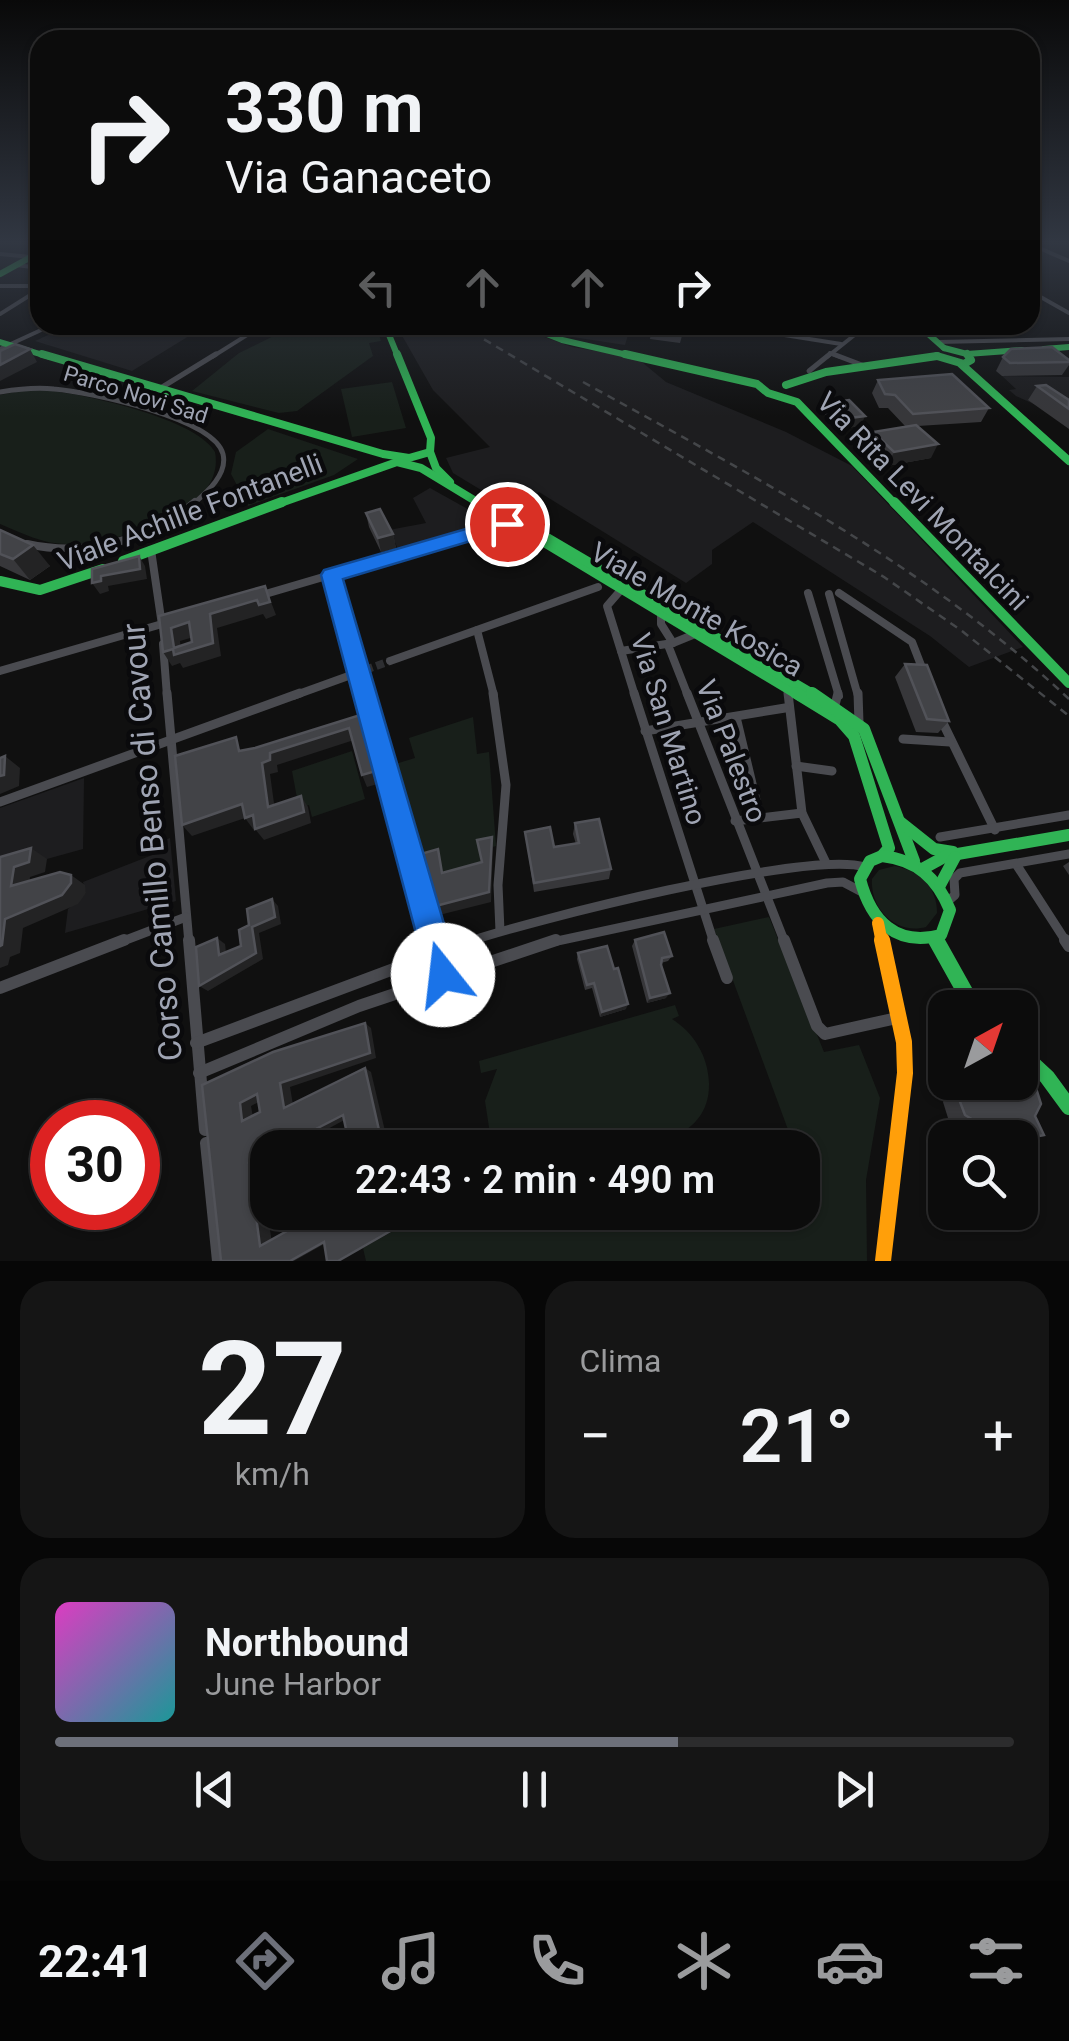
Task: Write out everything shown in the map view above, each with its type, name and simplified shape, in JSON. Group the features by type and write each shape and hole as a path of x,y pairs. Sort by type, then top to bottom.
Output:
{"street":[{"path":"0,314 21,300"},
{"path":"1040,301 1069,313"},
{"path":"0,304 15,304"},
{"path":"2,344 30,335"},
{"path":"164,386 247,335"},
{"path":"389,335 425,432 431,438 420,459"},
{"path":"549,335 763,386 772,382 786,390 862,366 943,347 1069,344"},
{"path":"783,335 840,344"},
{"path":"808,371 853,335"},
{"path":"929,335 1066,455"},
{"name":"Viale Monte Kosica","path":"2,344 164,386 394,456 420,459 507,524 661,615 834,705 853,725"},
{"path":"943,347 968,354 1069,344"},
{"path":"830,353 862,366"},
{"path":"960,364 971,360 968,354"},
{"name":"Parco Novi Sad","path":"0,392 40,386 72,387 194,426 212,436 223,454 219,476 206,496 152,531 78,549 42,548 15,539"},
{"name":"Via Rita Levi Montalcini","path":"786,390 1069,683"},
{"name":"Viale Achille Fontanelli","path":"351,475 394,456"},
{"name":"Viale Monte Kosica","path":"420,459 447,480 853,725"},
{"name":"Viale Achille Fontanelli","path":"0,581 22,591 45,590 351,475 392,462 420,459"},
{"path":"256,597 507,524"},
{"name":"Corso Camillo Benso di Cavour","path":"151,550 162,624 218,1261"},
{"path":"332,575 443,975"},
{"path":"390,661 598,586"},
{"name":"Via San Martino","path":"620,591 607,604 701,908 727,978"},
{"path":"808,593 839,697 834,705"},
{"path":"196,1043 500,931 755,874 826,863 864,866 888,848 853,725 859,698 834,593 912,642 929,686"},
{"name":"Via Palestro","path":"661,615 661,624 763,895 820,1030 825,1034 898,1018"},
{"path":"0,671 180,619"},
{"path":"476,630 497,720 506,804 496,908 500,931"},
{"path":"621,650 671,644 699,632"},
{"path":"0,802 361,672"},
{"path":"788,689 802,812 826,863"},
{"path":"645,731 784,708"},
{"path":"939,714 995,830"},
{"path":"736,717 760,816"},
{"path":"853,725 919,865 940,885 948,901 948,926 935,939 905,940 878,923"},
{"path":"903,740 950,742"},
{"path":"796,766 832,771"},
{"path":"735,821 802,812"},
{"path":"940,837 1069,815"},
{"path":"897,819 934,849 968,855"},
{"path":"882,856 919,865 1069,835"},
{"path":"948,901 955,894 957,874 1069,854"},
{"path":"940,885 955,857"},
{"path":"1016,864 1069,946"},
{"path":"860,892 864,866"},
{"path":"199,1072 443,975 554,941 836,882 860,892 878,923 905,1073 883,1261"},
{"path":"0,988 186,917"},
{"path":"935,939 964,990"},
{"path":"1038,1068 1069,1107"}],"shaded area":[{"path":"48,335 189,336 132,371 35,341"},
{"path":"276,335 379,335 381,341 369,343 373,356 297,411 279,413 192,391 239,353"},
{"path":"402,335 539,335 572,347 637,358 666,382 786,432 852,466 1023,647 969,667 930,636 753,522 712,550 712,564 686,583 539,492 514,510 453,473 446,458 490,447 433,390"},
{"path":"560,335 628,335 625,345"},
{"path":"1002,376 1069,377 1069,420 1016,396 1009,390 1016,389"},
{"path":"392,382 406,428 352,437 341,389"},
{"path":"31,389 101,400 184,428 215,452 214,474 203,493 185,509 137,532 110,539 57,544 0,524 0,395"},
{"path":"268,429 358,459 334,475 248,506 231,474 236,452"},
{"path":"430,488 482,517 479,525 398,549 389,530 426,523 413,498"},
{"path":"473,717 477,754 489,752 496,846 479,851 484,872 445,883 420,865 397,784 403,782 392,765 415,758 409,738"},
{"path":"352,751 365,799 312,817 309,805 299,809 292,771"},
{"path":"84,778 83,849 0,872 0,808"},
{"path":"170,838 176,901 65,933 68,909 86,893 83,882 160,852 160,842"},
{"path":"895,866 919,876 934,895 937,913 926,927 895,923 875,900 872,879 879,870"},
{"path":"769,917 824,1052 859,1045 880,1098 866,1180 867,1261 366,1261 363,1248 395,1230 820,1230 820,1130 788,1130 714,929"},
{"path":"675,1005 679,1016 672,1019 698,1046 709,1083 703,1112 685,1130 489,1130 485,1101 497,1069 481,1073 479,1061"}],"building":[{"path":"15,344 30,349 0,365 0,351"},
{"path":"1052,347 1069,362 1010,363 1003,357 1011,349"},
{"path":"952,374 989,408 913,414 895,395 885,394 878,380"},
{"path":"1046,385 1069,400 1069,409 1037,386"},
{"path":"849,400 865,416 843,419 828,403"},
{"path":"916,425 938,444 894,452 873,432"},
{"path":"380,509 393,534 378,538 366,513"},
{"path":"0,530 33,545 13,559 0,554"},
{"path":"139,556 140,569 101,576 101,581 92,583 92,569"},
{"path":"265,586 270,602 259,605 257,600 210,614 213,643 174,655 173,649 163,652 159,616","holes":["189,622 192,642 174,648 171,628"]},
{"path":"905,664 927,665 949,721 927,719"},
{"path":"360,715 376,771 362,775 349,728 270,753 270,760 262,763 268,807 301,796 304,812 255,829 253,815 245,818 242,804 182,825 175,756 236,737 239,751 255,748"},
{"path":"5,756 4,775 0,776 0,758"},
{"path":"599,819 611,869 534,883 525,832 550,827 554,847 579,843 575,823"},
{"path":"492,837 489,892 432,907 417,855 438,849 442,873 482,862 477,840"},
{"path":"31,848 29,862 14,867 11,886 60,872 71,875 71,883 62,895 5,919 0,946 0,857"},
{"path":"272,899 275,917 252,927 256,953 199,986 196,947 217,938 219,955 241,946 239,930 249,925 247,909"},
{"path":"664,932 672,956 662,958 661,965 670,993 650,998 635,940"},
{"path":"607,946 628,1004 602,1012 594,983 587,985 578,953"},
{"path":"365,1023 370,1053 280,1083 284,1108 365,1068 379,1130 346,1130 343,1115 314,1130 250,1130 250,1230 258,1230 260,1246 289,1230 392,1230 338,1261 327,1261 324,1242 290,1261 221,1261 202,1085 273,1052","holes":["257,1094 260,1112 242,1121 240,1103"]},
{"path":"1038,1094 1041,1104 1037,1120 973,1120 965,1115 959,1100 1038,1100"}],"tunnel":[{"path":"365,670 390,661"}],"railway":[{"path":"477,335 884,577 962,631 1069,716"},
{"path":"583,382 774,488 897,564 1014,651 1069,699"}],"traffic: fast":[{"path":"389,335 431,438 430,452"},
{"path":"549,335 757,384 768,393 797,402 1069,683"},
{"path":"929,335 944,348"},
{"path":"0,342 383,454 409,458 430,452"},
{"path":"1044,349 1069,347"},
{"path":"944,348 967,354 1022,350"},
{"path":"937,356 964,364 971,360 967,354"},
{"path":"786,385 826,372 937,356"},
{"path":"961,364 1069,461"},
{"path":"430,452 436,468 450,482"},
{"path":"123,561 382,465 397,462 421,468 840,720 854,736 889,848 882,856"},
{"path":"482,500 849,715 864,729 914,861"},
{"path":"0,581 40,590 103,569"},
{"path":"900,822 934,849 953,852"},
{"path":"924,868 946,856 1069,835"},
{"path":"882,856 916,865 940,888 950,910 941,935 925,939 898,936 877,919 860,879 870,861 882,856"},
{"path":"940,885 955,857"},
{"path":"935,939 964,990"},
{"path":"1038,1069 1069,1107"}],"traffic: slow":[{"path":"878,923 904,1042 905,1073 883,1261"}],"route":[{"path":"443,975 356,673 332,575 507,524"}]}
